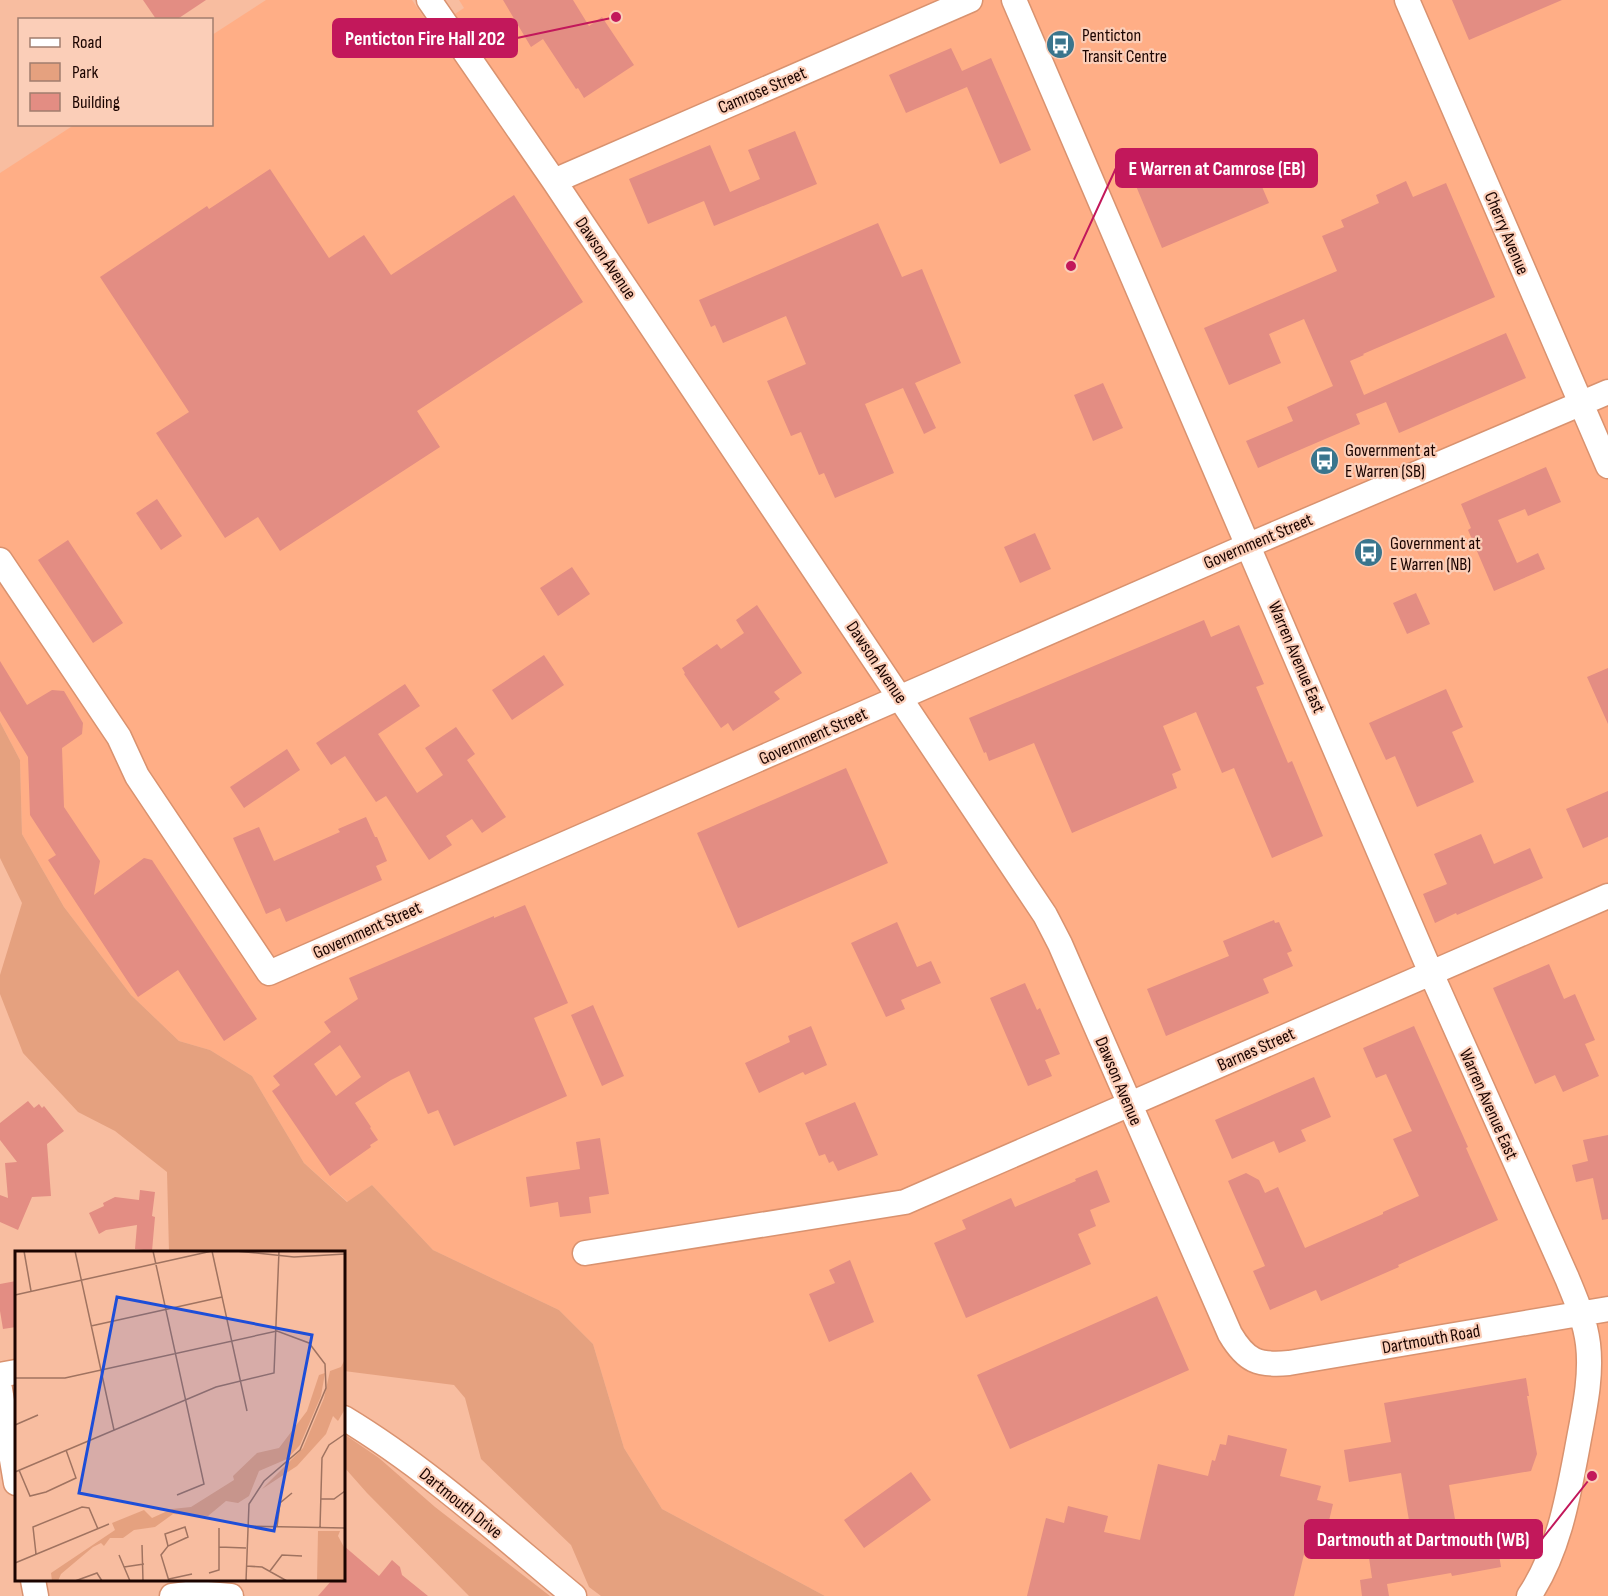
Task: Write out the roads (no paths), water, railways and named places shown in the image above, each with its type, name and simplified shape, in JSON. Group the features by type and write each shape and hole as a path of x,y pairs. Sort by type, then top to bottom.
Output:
{"street":[{"name":"Dawson Avenue","path":"429,0 554,181 1045,915 1060,944 1230,1335 1236,1345 1254,1360"},
{"name":"Camrose Street","path":"554,181 970,0"},
{"name":"Warren Avenue East","path":"1014,0 1431,973 1582,1314"},
{"name":"Cherry Avenue","path":"1407,0 1608,466"},
{"name":"Government Street","path":"0,560 119,737 137,776 269,973 1249,545 1608,392"},
{"name":"Barnes Street","path":"585,1253 905,1202 1608,896"},
{"name":"Dartmouth Road","path":"1254,1360 1270,1365 1289,1363 1608,1309"},
{"path":"1529,1596 1540,1579 1560,1527 1584,1414 1589,1366 1588,1343 1582,1314"},
{"path":"0,1375 15,1372"},
{"path":"0,1389 15,1477"},
{"name":"Dartmouth Drive","path":"345,1419 402,1455 574,1596"},
{"path":"33,1581 36,1596"},
{"path":"172,1596 195,1593 231,1596"}],"place":[{"name":"Penticton Fire Hall 202","path":"616,17"},
{"name":"Penticton Transit Centre","path":"1061,45"},
{"name":"E Warren at Camrose (EB)","path":"1071,266"},
{"name":"Government at E Warren (SB)","path":"1324,460"},
{"name":"Government at E Warren (NB)","path":"1369,553"},
{"name":"Dartmouth at Dartmouth (WB)","path":"1592,1476"}]}
